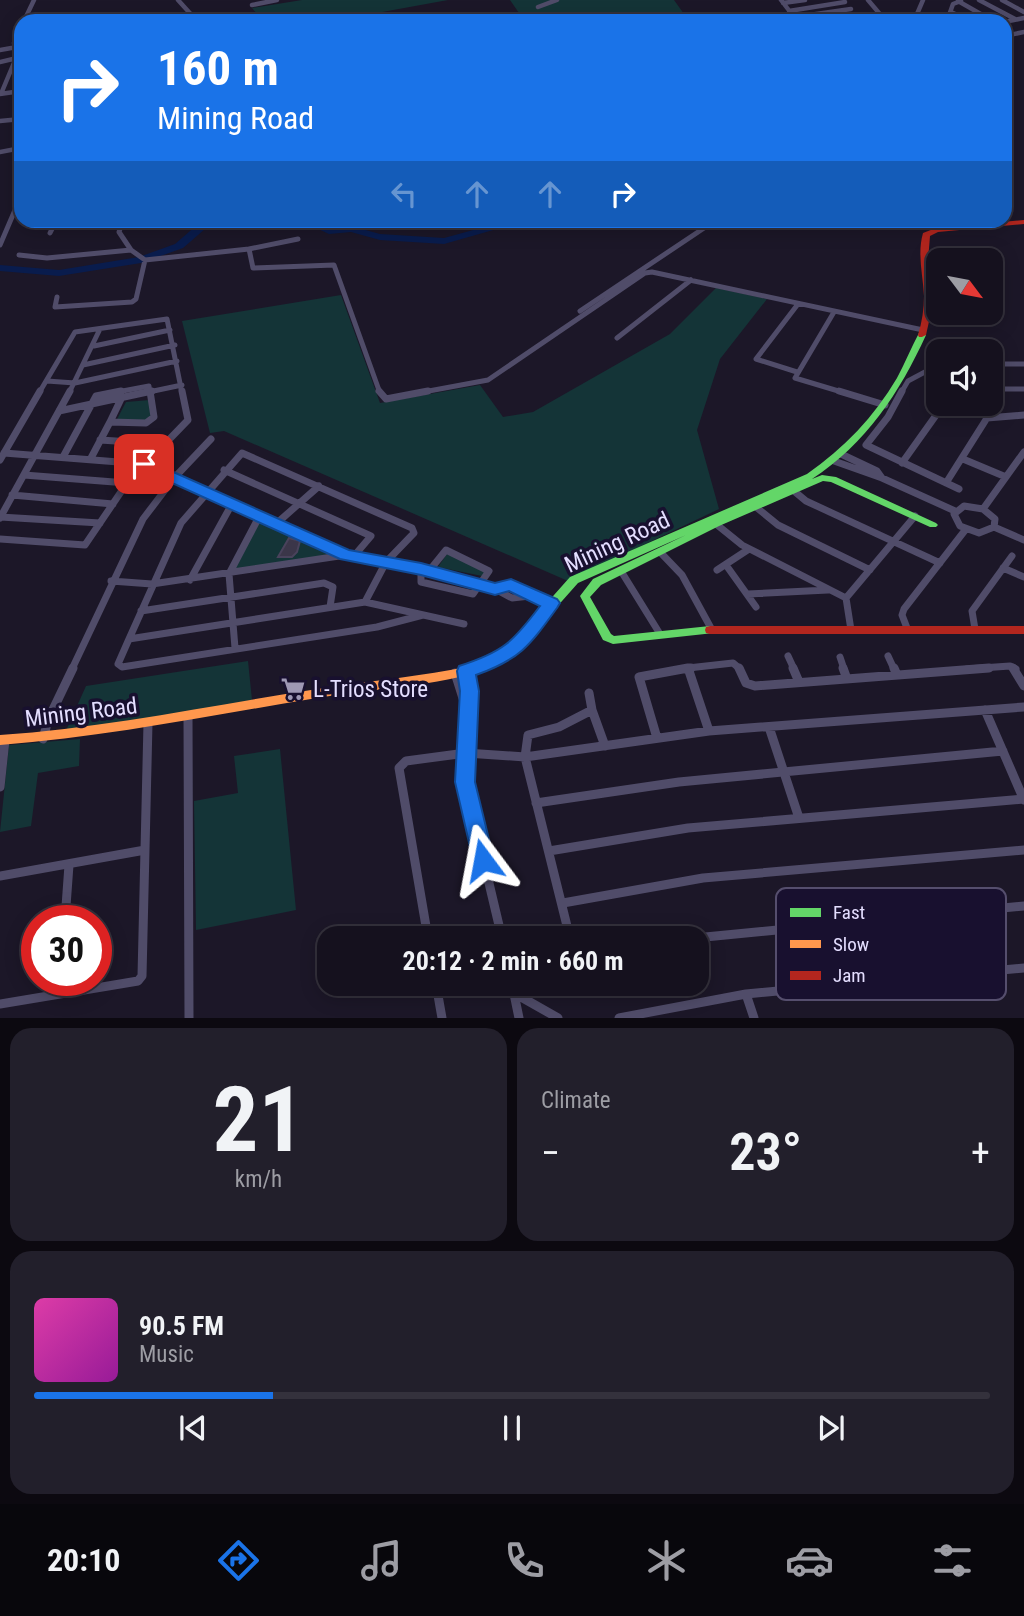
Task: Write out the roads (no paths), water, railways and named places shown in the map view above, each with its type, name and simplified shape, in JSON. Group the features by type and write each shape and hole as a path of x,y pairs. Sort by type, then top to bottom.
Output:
{"street":[{"path":"178,0 189,14"},
{"path":"251,5 277,0"},
{"path":"782,2 805,0"},
{"path":"868,0 879,14"},
{"path":"955,14 951,12 953,4 966,0"},
{"path":"979,0 1006,14"},
{"path":"1002,0 1024,12"},
{"path":"537,7 554,1"},
{"path":"789,11 844,1 857,14"},
{"path":"958,1 981,14"},
{"path":"782,2 792,14"},
{"path":"824,14 851,9"},
{"path":"1012,20 1024,18"},
{"path":"1,94 14,68"},
{"path":"0,245 14,214"},
{"path":"50,233 52,228"},
{"path":"120,228 119,232 131,250 144,259 250,249 298,239"},
{"path":"250,249 253,268 334,265 381,396 386,398 488,380 645,273 705,228"},
{"name":"Mining Road","path":"2,740 43,739 148,723 460,672 495,661 522,644 551,603 574,580 810,476 837,458 876,420 923,330 930,300 925,242 929,233 972,228"},
{"path":"19,255 47,258 131,250"},
{"path":"57,297 55,307 132,302 136,299 144,259"},
{"path":"580,310 649,270 923,330"},
{"path":"617,338 691,280"},
{"path":"797,372 756,359 798,304"},
{"path":"834,312 795,378 885,405"},
{"path":"0,539 81,547 88,543 127,483 189,418 175,345 167,319 73,334 2,457"},
{"path":"94,346 170,330"},
{"path":"99,331 75,383 0,517 100,523"},
{"path":"83,365 175,345"},
{"path":"47,381 75,383 177,361"},
{"path":"1003,364 1024,364"},
{"path":"926,371 908,381 888,417 866,443 867,448 959,489"},
{"path":"59,411 182,385"},
{"path":"63,457 98,395 146,386 155,417 151,421 110,422"},
{"path":"1003,388 1024,389"},
{"path":"91,458 121,400"},
{"path":"946,483 963,460 987,418 1024,415"},
{"path":"902,463 935,416"},
{"path":"43,739 48,720 111,581 143,519 174,477 211,439"},
{"path":"100,440 163,444"},
{"path":"983,509 1024,452"},
{"path":"365,602 386,562 414,530 319,486 240,454 206,490 181,523 118,664 122,667 377,627 425,614"},
{"path":"2,457 35,455 144,464 350,556 425,570 495,589 512,598 530,596 551,603"},
{"path":"837,458 956,511 970,505 983,509 995,519 994,527"},
{"path":"963,460 1006,477"},
{"path":"111,581 152,584 350,556 371,536 224,470"},
{"path":"24,475 127,483"},
{"path":"933,524 828,478 716,524 597,582 585,596 607,638 613,640 712,630 1024,630"},
{"path":"277,523 319,486"},
{"path":"794,491 806,502 940,563"},
{"path":"12,495 113,504"},
{"path":"190,580 233,502"},
{"path":"756,508 778,525 870,570"},
{"path":"956,511 954,518 966,529 985,532 994,527"},
{"path":"235,648 229,574 260,515"},
{"path":"851,630 846,598 915,516"},
{"path":"716,524 749,549 846,598"},
{"path":"994,527 1024,540"},
{"path":"907,628 902,615 904,609 966,529"},
{"path":"446,550 489,570 473,594 421,582 425,570 453,542"},
{"path":"717,570 749,549"},
{"path":"660,552 682,575 712,630"},
{"path":"975,629 972,611 1012,556"},
{"path":"726,565 756,607"},
{"path":"1003,568 1024,577"},
{"path":"621,571 660,634"},
{"path":"141,611 324,583 333,587 330,607"},
{"path":"748,594 829,590"},
{"path":"129,639 365,602 464,624"},
{"path":"788,656 799,682"},
{"path":"888,656 897,675"},
{"path":"840,657 847,678"},
{"path":"657,738 639,677 688,668 733,663 750,685 1010,666 1017,670 1024,686"},
{"path":"688,668 709,732"},
{"path":"460,672 460,696 467,711 465,782 499,926"},
{"path":"589,693 605,746"},
{"path":"426,926 399,768 406,761 466,753 525,757 709,732 1024,707"},
{"path":"568,926 525,757 529,733 559,727 592,710"},
{"path":"549,851 688,828 1024,799 985,710"},
{"path":"188,716 191,971 189,1017"},
{"path":"112,985 138,981 142,976 148,723"},
{"path":"769,727 799,818"},
{"path":"0,787 2,740"},
{"path":"536,803 679,782 1003,751"},
{"path":"0,876 145,850"},
{"path":"563,904 704,878 1024,850"},
{"path":"66,905 69,865"},
{"path":"1006,908 1024,906"},
{"path":"709,936 776,929"},
{"path":"1006,970 1024,968"},
{"path":"619,1017 776,992"},
{"path":"746,995 754,1017"},
{"path":"0,1004 48,996"},
{"path":"438,996 442,1017"},
{"path":"515,996 519,1017"},
{"path":"525,996 558,1017"}],"waterway":[{"path":"0,268 59,273 141,260 179,246 200,228"},
{"path":"322,228 329,231 351,229 380,237 444,241 494,228"}],"place":[{"name":"L-Trios Store","path":"293,689"}]}
